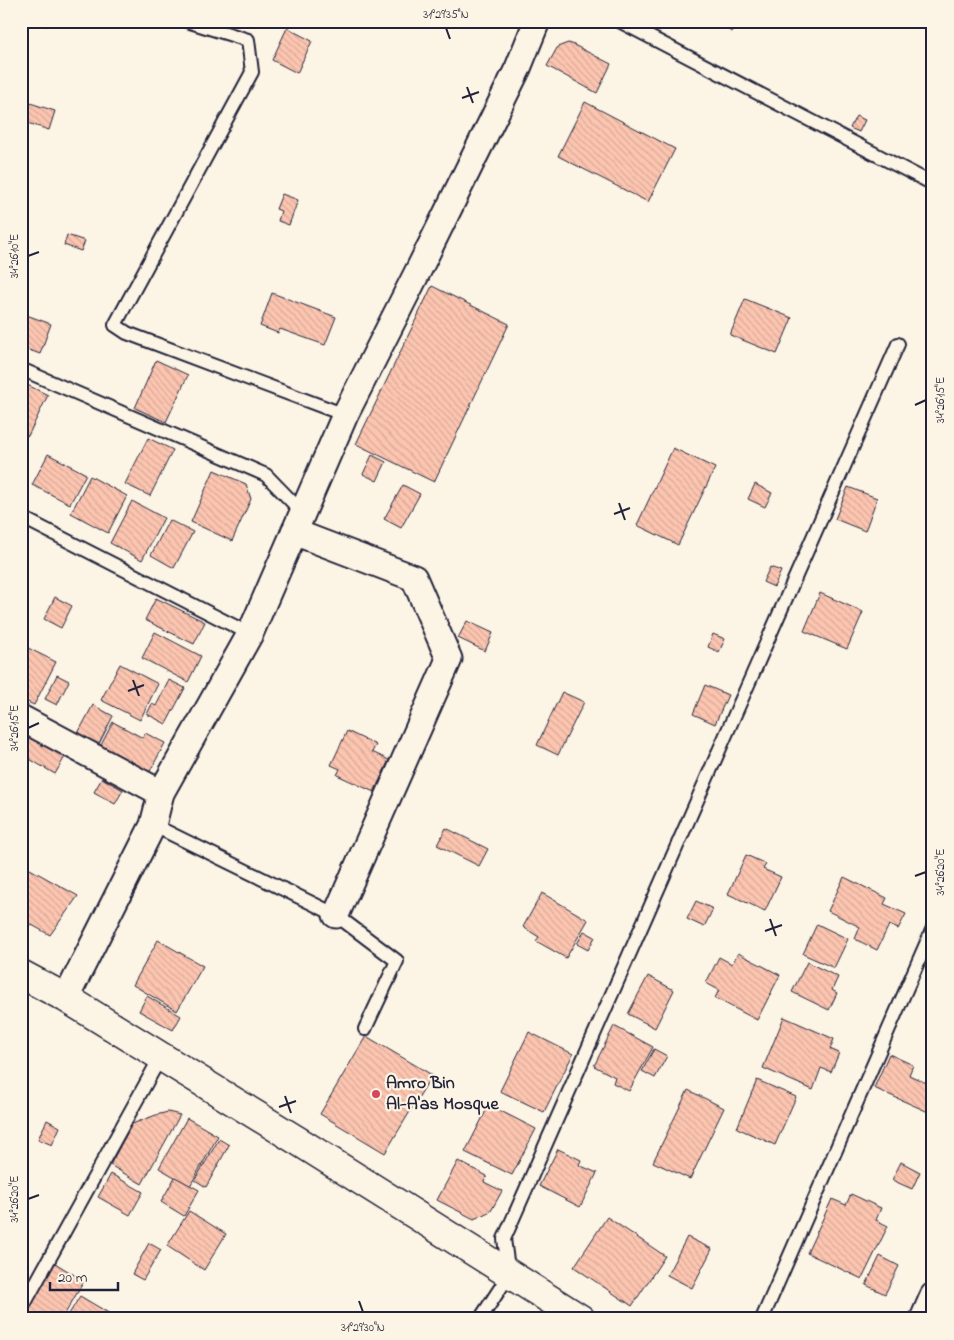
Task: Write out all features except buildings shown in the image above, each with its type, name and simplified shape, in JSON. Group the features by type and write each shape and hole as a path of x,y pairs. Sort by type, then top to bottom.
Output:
{"street":[{"path":"66,998 153,825 161,793 250,634 345,415 419,269 513,76 537,21"},
{"path":"298,522 414,578 449,659 336,915"},
{"path":"21,718 161,793"},
{"path":"21,974 66,998 303,1144 581,1319"},
{"path":"923,1319 933,1296"}],"lane":[{"path":"619,21 933,184"},
{"path":"191,22 248,40 252,72 115,325 127,333 345,415"},
{"path":"480,1319 509,1275 504,1239 898,344"},
{"path":"21,369 266,475 298,522"},
{"path":"21,517 250,634"},
{"path":"153,825 336,915 397,962 365,1029"},
{"path":"762,1319 933,928"},
{"path":"21,1310 160,1056"}],"place":[{"name":"Amro Bin Al-A'as Mosque","path":"376,1094"}]}
